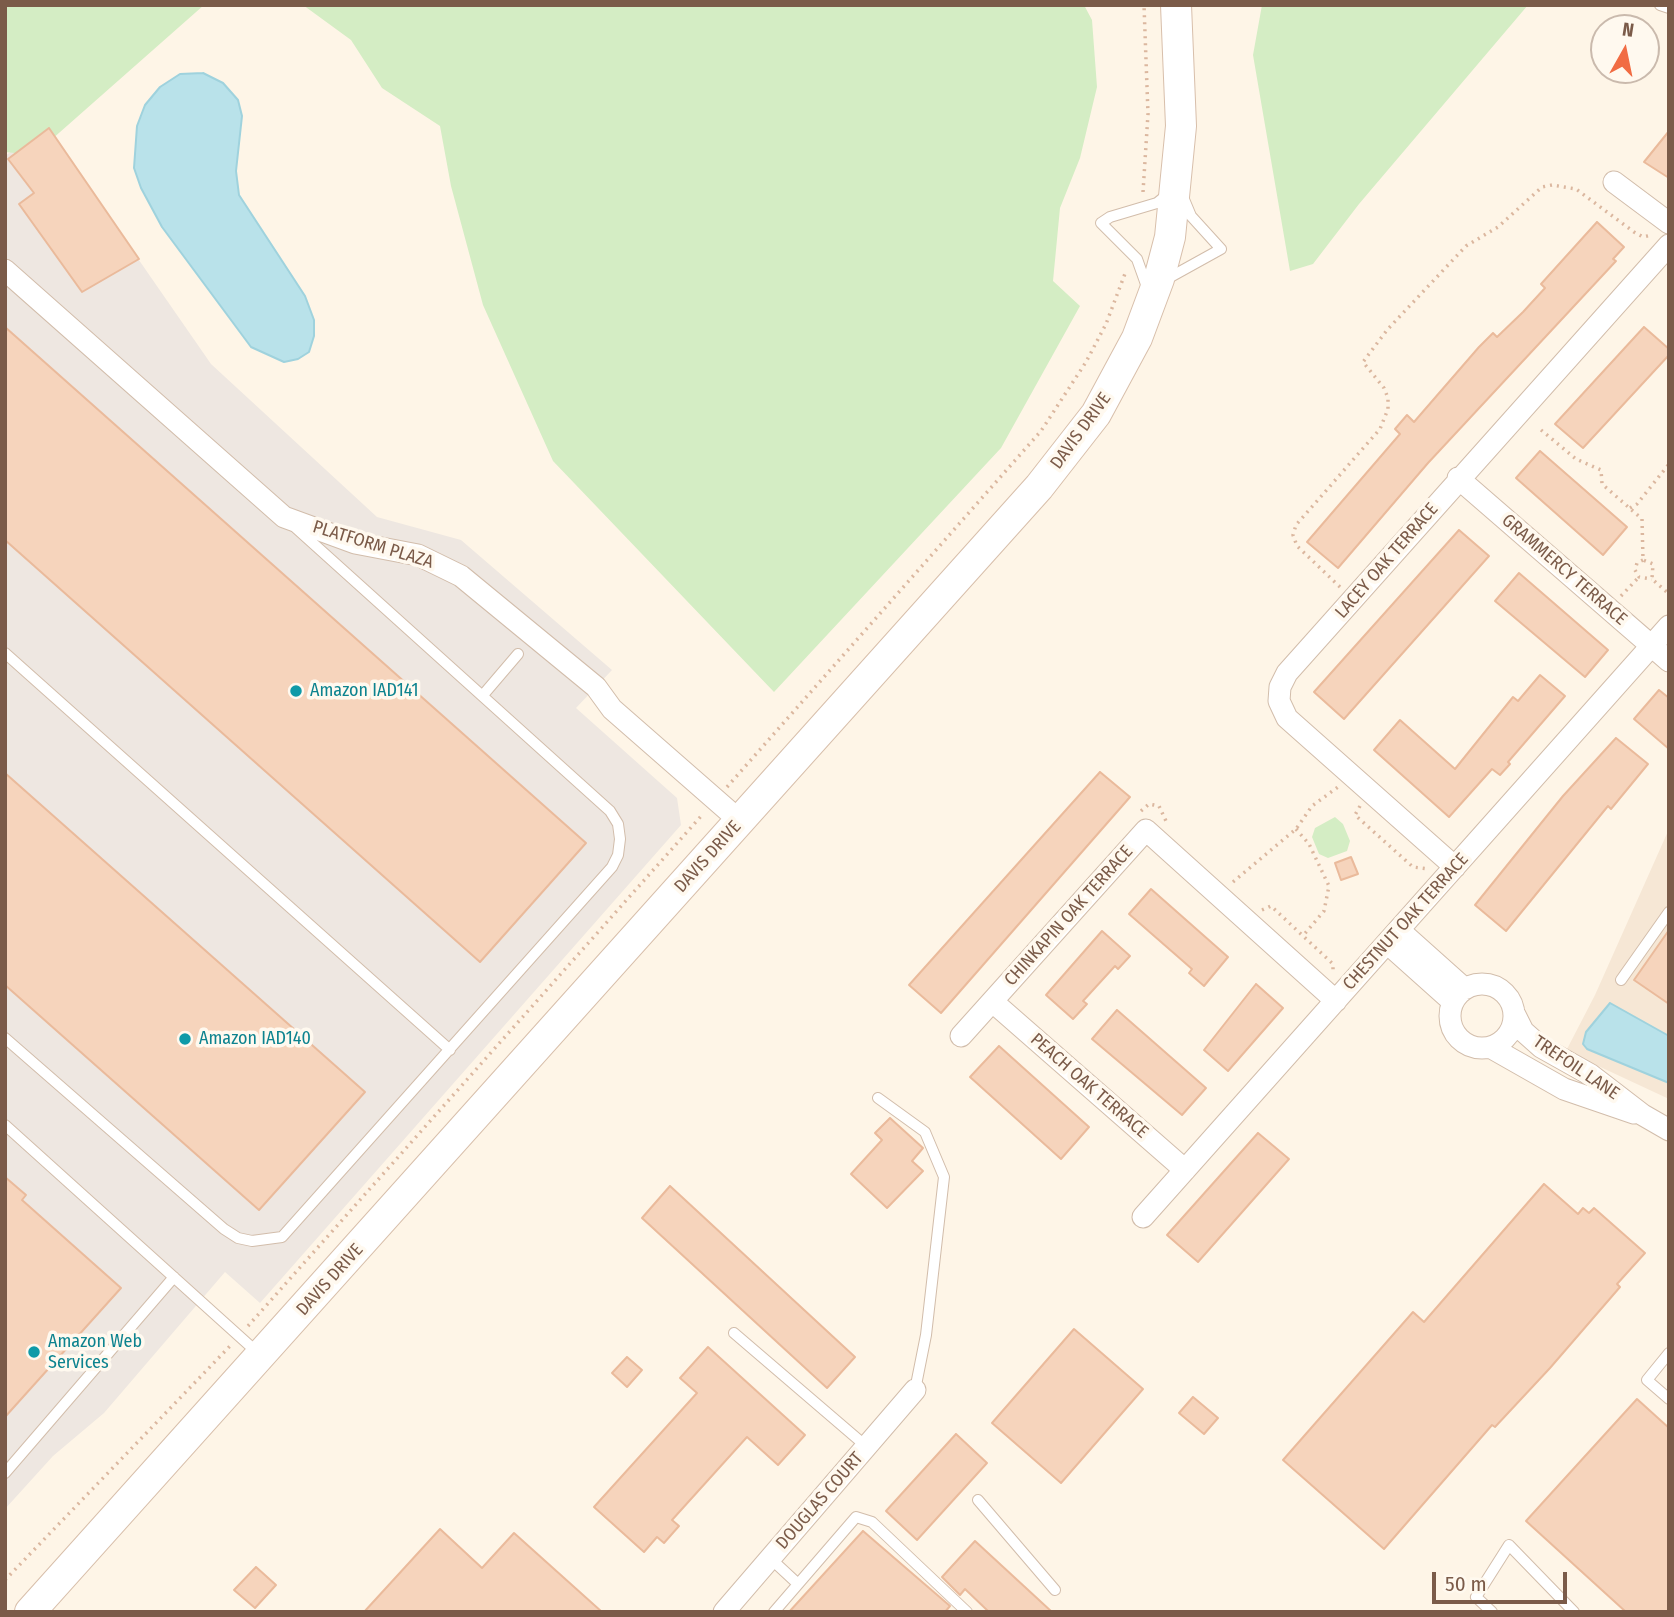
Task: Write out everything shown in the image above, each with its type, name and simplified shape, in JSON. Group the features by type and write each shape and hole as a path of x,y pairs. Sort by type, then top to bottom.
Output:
{"street":[{"name":"DAVIS DRIVE","path":"30,1612 262,1356 1068,452 1117,378 1153,296 1170,237 1181,126 1175,5"},
{"path":"1614,183 1669,223"},
{"name":"LACEY OAK TERRACE","path":"1455,867 1287,718 1279,701 1280,687 1287,673 1458,478 1668,245"},
{"name":"PLATFORM PLAZA","path":"5,270 284,517 355,543 418,555 461,576 596,687 612,709 740,821"},
{"name":"GRAMMERCY TERRACE","path":"1458,478 1669,662"},
{"name":"CHESTNUT OAK TERRACE","path":"1143,1217 1669,626"},
{"name":"CHINKAPIN OAK TERRACE","path":"961,1036 1146,830 1336,1002"},
{"path":"1393,937 1459,995"},
{"name":"TREFOIL LANE","path":"1643,1115 1563,1089 1490,1047 1470,1045 1454,1032 1451,1022 1459,995 1479,984 1499,988 1507,996 1523,1031 1541,1046 1591,1075 1643,1115 1669,1130"},
{"name":"PEACH OAK TERRACE","path":"993,1002 1185,1170"},
{"name":"TREFOIL LANE","path":"1490,1047 1508,1035 1515,1016"},
{"name":"DOUGLAS COURT","path":"724,1612 915,1390"}],"lane":[{"path":"1660,5 1669,8"},
{"path":"1177,182 1191,216 1221,249 1206,259 1182,268 1153,296 1143,272 1131,254 1101,223 1110,217 1157,203 1177,182"},
{"path":"5,1038 224,1230 238,1238 252,1241 282,1237 294,1227 612,867 618,855 620,839 618,824 604,805 284,517"},
{"path":"5,653 450,1050"},
{"path":"483,695 517,654"},
{"path":"1621,980 1669,912"},
{"path":"878,1098 925,1132 944,1177 926,1335 915,1390"},
{"path":"5,1125 262,1356"},
{"path":"5,1473 174,1277"},
{"path":"734,1333 867,1447"},
{"path":"1669,1353 1647,1380 1669,1399"},
{"path":"978,1500 1055,1590"},
{"path":"774,1612 856,1517 872,1522 967,1612"},
{"path":"1492,1612 1476,1597 1509,1545 1574,1612"},
{"path":"770,1558 798,1584"}],"path":[{"path":"1142,206 1148,114 1144,5"},
{"path":"1353,600 1297,547 1293,536 1296,525 1380,429 1388,409 1388,398 1384,388 1363,362 1387,330 1466,246 1499,227 1542,187 1552,185 1576,189 1634,232 1643,237 1653,235 1668,245"},
{"path":"5,1580 238,1337 1041,431 1091,353 1110,314 1131,254"},
{"path":"1541,430 1576,459 1601,470 1602,484 1642,519 1643,560"},
{"path":"1630,508 1637,504 1669,464"},
{"path":"1652,579 1653,564 1643,560 1637,563 1634,570 1639,577 1652,579 1669,594"},
{"path":"1619,598 1639,577"},
{"path":"1227,887 1296,829 1312,806 1344,783"},
{"path":"1363,801 1355,815 1413,867 1428,869"},
{"path":"1296,829 1309,844 1329,886 1324,911 1302,937"},
{"path":"1255,914 1270,906 1333,964 1333,978"}],"shaded area":[{"path":"46,126 211,364 377,517 461,540 612,670 576,708 677,798 681,825 260,1303 225,1272 104,1413 53,1456 5,1509 5,156"},
{"path":"1669,829 1669,1099 1566,1051 1595,995"}],"green space":[{"path":"5,5 204,5 34,155 5,152"},
{"path":"303,5 1084,5 1092,20 1097,87 1080,158 1060,208 1053,281 1080,306 1001,448 774,692 553,461 483,305 451,186 440,126 382,88 351,40"},
{"path":"1262,5 1528,5 1359,204 1313,264 1290,271 1253,55"},
{"path":"1335,817 1343,824 1350,841 1347,851 1328,858 1319,854 1312,837 1315,828"}],"water":[{"path":"203,73 223,83 238,100 242,116 236,171 239,195 305,296 314,320 314,336 309,352 298,359 284,362 251,347 162,227 141,188 134,168 137,126 145,105 160,87 180,74"},
{"path":"1610,1003 1669,1036 1669,1083 1587,1049 1583,1044 1586,1032"}],"building":[{"path":"49,128 139,259 82,292 19,204 34,193 8,159"},
{"path":"1669,131 1669,178 1644,162"},
{"path":"1597,222 1624,247 1613,259 1616,261 1428,463 1338,568 1307,542 1400,434 1395,429 1407,415 1414,422 1479,347 1493,333 1497,337 1523,312 1545,288 1541,284"},
{"name":"Amazon IAD141","path":"5,327 586,843 480,962 5,540"},
{"path":"1644,327 1669,349 1669,355 1583,448 1555,424"},
{"path":"1540,451 1627,527 1603,555 1516,478"},
{"path":"1459,530 1489,556 1344,719 1314,692"},
{"path":"1519,573 1608,650 1585,677 1495,601"},
{"path":"1540,675 1565,696 1500,775 1492,769 1449,817 1374,750 1400,720 1455,769 1513,697 1518,701"},
{"path":"1659,690 1669,698 1669,749 1634,719"},
{"path":"1616,738 1648,764 1611,809 1608,806 1506,931 1475,905 1563,796"},
{"path":"1100,772 1130,797 941,1013 909,985"},
{"name":"Amazon IAD140","path":"5,773 365,1092 259,1210 5,985"},
{"path":"1351,857 1358,874 1341,880 1335,863"},
{"path":"1151,889 1228,957 1204,986 1189,973 1192,969 1129,914"},
{"path":"1669,930 1669,1004 1634,980"},
{"path":"1102,931 1130,956 1118,969 1115,966 1083,1001 1087,1004 1073,1019 1046,995"},
{"path":"1256,984 1283,1008 1228,1071 1204,1050"},
{"path":"1117,1010 1206,1088 1182,1115 1092,1039"},
{"path":"999,1046 1089,1127 1061,1159 970,1077"},
{"path":"890,1118 923,1148 912,1161 923,1171 887,1208 851,1174 882,1140 875,1133"},
{"path":"1258,1133 1289,1159 1198,1262 1167,1235"},
{"name":"Amazon Web Services","path":"5,1177 26,1195 22,1200 121,1288 5,1417"},
{"path":"1544,1184 1578,1214 1583,1208 1589,1213 1594,1208 1645,1253 1617,1284 1620,1287 1550,1368 1495,1427 1492,1425 1384,1549 1283,1460 1413,1312 1424,1322"},
{"path":"670,1186 855,1357 827,1388 642,1218"},
{"path":"1074,1329 1143,1389 1061,1483 992,1423"},
{"path":"708,1347 805,1435 778,1465 747,1437 672,1520 679,1526 664,1543 657,1537 644,1552 594,1507 697,1393 680,1378"},
{"path":"627,1357 642,1370 627,1387 612,1373"},
{"path":"1193,1397 1218,1418 1204,1434 1179,1413"},
{"path":"1637,1399 1669,1428 1669,1612 1626,1612 1526,1521"},
{"path":"956,1434 987,1463 917,1540 886,1511"},
{"path":"440,1529 482,1568 514,1533 602,1612 364,1612"},
{"path":"863,1531 950,1606 945,1612 789,1612"},
{"path":"975,1541 1052,1612 989,1612 965,1589 960,1595 942,1577"},
{"path":"256,1567 276,1585 255,1608 234,1590"}],"place":[{"name":"Amazon IAD141","path":"296,691"},
{"name":"Amazon IAD140","path":"185,1039"},
{"name":"Amazon Web Services","path":"34,1352"}]}
